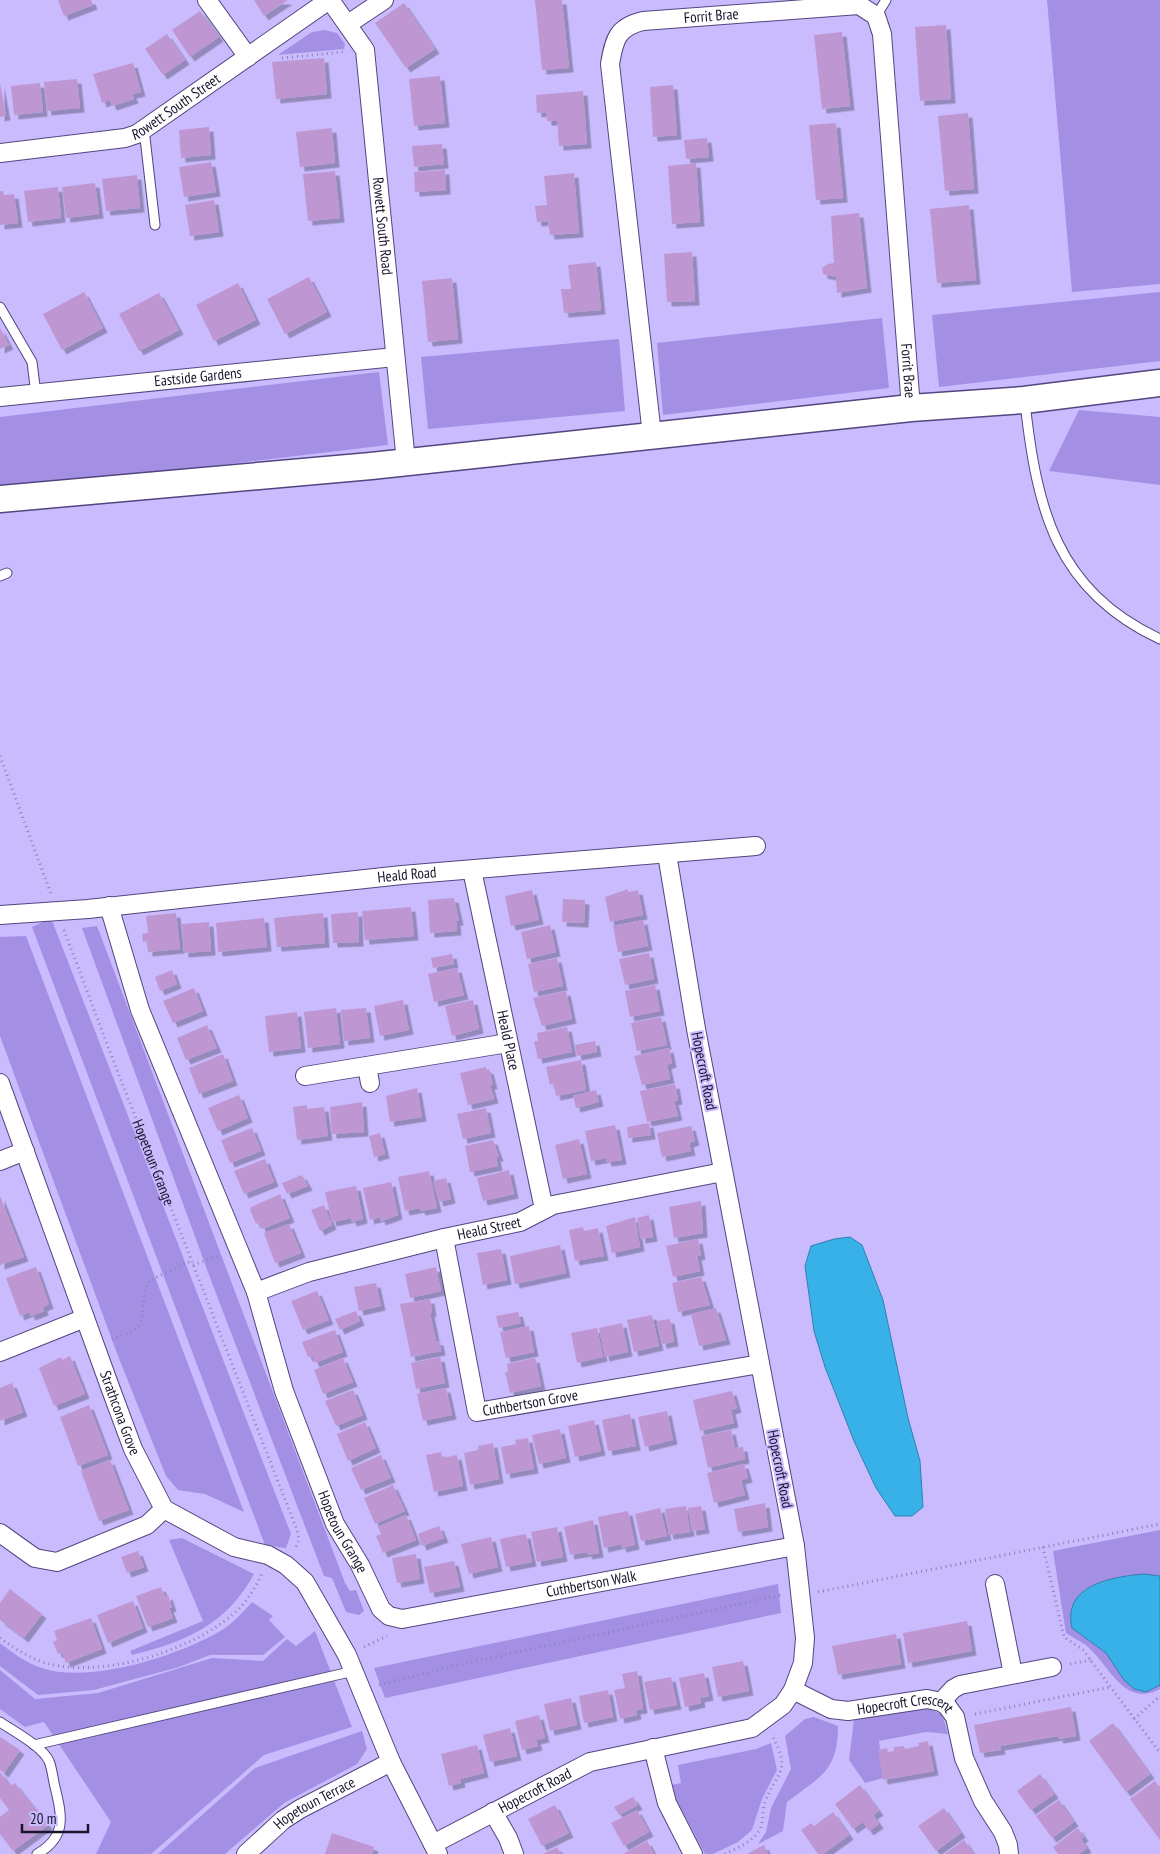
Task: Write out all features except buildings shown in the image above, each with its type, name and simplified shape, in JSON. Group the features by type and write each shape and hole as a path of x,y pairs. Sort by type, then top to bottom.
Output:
{"street":[{"path":"207,0 248,57"},
{"name":"Rowett South Street","path":"0,153 125,138 144,129 330,0"},
{"name":"Rowett South Road","path":"330,0 365,50 406,462"},
{"path":"348,24 384,0"},
{"name":"Forrit Brae","path":"652,435 610,64 614,40 630,24 643,21 859,5 876,16 882,34 911,408"},
{"name":"Eastside Gardens","path":"0,397 395,357"},
{"path":"0,498 406,462 911,408 1024,400 1160,383"},
{"name":"Heald Road","path":"0,915 57,912 383,877 756,846"},
{"name":"Hopecroft Road","path":"436,1849 493,1812 590,1762 653,1748 738,1733 752,1728 764,1721 783,1705 793,1690 803,1663 808,1592 795,1546 723,1172 696,1029 667,854"},
{"name":"Heald Place","path":"472,870 544,1210"},
{"name":"Hopetoun Grange","path":"109,906 140,1010 256,1292 284,1391 334,1524 360,1565 381,1609 389,1616"},
{"path":"305,1076 368,1074 508,1043"},
{"name":"Strathcona Grove","path":"0,1083 133,1449 164,1509"},
{"path":"0,1161 25,1151"},
{"name":"Heald Street","path":"256,1292 308,1272 444,1238 520,1222 553,1204 723,1172"},
{"name":"Cuthbertson Grove","path":"444,1238 477,1412 760,1364"},
{"path":"0,1352 85,1318"},
{"path":"0,1533 35,1558 57,1562 146,1525 164,1509 234,1547 268,1555 286,1566 306,1582 316,1598 350,1663 391,1762 436,1849"},
{"name":"Cuthbertson Walk","path":"389,1616 402,1619 795,1546"},
{"path":"995,1584 1013,1674"},
{"path":"941,1702 953,1689 960,1685 1052,1667"},
{"name":"Hopecroft Crescent","path":"793,1690 831,1709 848,1711 927,1699 941,1702 954,1717 964,1758 983,1802 1003,1832 1009,1854"},
{"path":"653,1748 667,1803 692,1854"},
{"name":"Hopetoun Terrace","path":"246,1854 283,1820 300,1809 391,1762"},
{"path":"493,1812 514,1854"}],"lane":[{"path":"876,16 886,0"},
{"path":"144,129 155,225"},
{"path":"0,307 32,362 36,394"},
{"path":"1024,400 1032,462 1039,493 1047,519 1060,548 1077,575 1104,603 1126,620 1160,639"},
{"path":"34,1745 350,1663"},
{"path":"0,1722 34,1745 48,1760 60,1809 62,1826 49,1847 37,1854"}],"path":[{"path":"275,58 365,50"},
{"name":"Hopetoun Grange","path":"0,756 57,912 297,1530 299,1540 286,1566"},
{"path":"95,1345 135,1330 140,1324 146,1286 150,1280 192,1261"},
{"path":"361,1690 462,1664 808,1592 1160,1524"},
{"path":"1043,1548 1060,1630 1064,1637 1083,1650 1160,1753"},
{"path":"0,1638 22,1653 46,1663 66,1668 131,1661 176,1647 209,1632 233,1615 244,1603 264,1570 279,1579 286,1566"},
{"path":"954,1717 1111,1687"},
{"path":"1134,1719 1160,1696"},
{"path":"725,1854 746,1843 760,1829 765,1802 782,1772 778,1746 764,1721"}],"shaded area":[{"path":"1047,0 1160,0 1160,284 1072,292"},
{"path":"325,30 337,33 345,44 344,49 278,55 312,32"},
{"path":"1160,292 1160,361 939,387 932,315"},
{"path":"882,318 889,388 663,415 657,343"},
{"path":"619,339 625,411 428,429 421,357"},
{"path":"379,372 388,445 0,491 0,417"},
{"path":"1079,410 1160,417 1160,485 1049,471"},
{"path":"51,918 291,1534 286,1548 265,1545 32,927"},
{"path":"97,926 345,1583 350,1591 356,1590 364,1611 359,1615 346,1612 332,1578 324,1576 212,1283 82,928"},
{"path":"26,936 244,1512 205,1494 178,1490 166,1476 118,1356 0,1036 0,937"},
{"path":"1160,1530 1160,1689 1148,1693 1137,1693 1119,1683 1087,1646 1066,1633 1053,1551"},
{"path":"182,1538 254,1574 231,1606 203,1628 170,1644 132,1655 130,1651 203,1621 169,1540"},
{"path":"778,1584 781,1613 385,1698 374,1668"},
{"path":"252,1602 273,1616 269,1620 285,1637 263,1655 210,1655 179,1667 94,1690 38,1695 0,1666 0,1643 31,1663 42,1668 62,1672 85,1673 136,1664 162,1657 208,1638 229,1625"},
{"path":"315,1631 352,1727 264,1755 151,1854 96,1854 111,1822 44,1722 25,1727 0,1709 0,1670 35,1699 98,1693 212,1658 263,1661 287,1639 296,1646"},
{"path":"923,1707 942,1714 948,1734 926,1732 879,1741 883,1778 865,1783 849,1760 854,1720"},
{"path":"814,1717 838,1726 835,1754 830,1764 817,1779 787,1802 783,1831 758,1844 766,1832 771,1808 791,1769 785,1736 805,1719"},
{"path":"362,1731 367,1749 357,1764 284,1803 225,1854 158,1854 255,1768"},
{"path":"771,1743 777,1770 762,1799 752,1830 738,1842 713,1854 705,1854 676,1799 671,1785 681,1783 678,1765 756,1749"}],"water":[{"path":"850,1237 862,1245 883,1300 908,1418 920,1461 923,1507 912,1516 895,1516 876,1488 854,1441 825,1367 814,1331 805,1266 811,1246 834,1239"},
{"path":"1143,1574 1160,1576 1160,1685 1146,1692 1134,1689 1124,1680 1106,1653 1072,1628 1071,1613 1075,1602 1082,1593 1092,1586 1104,1581"}]}
